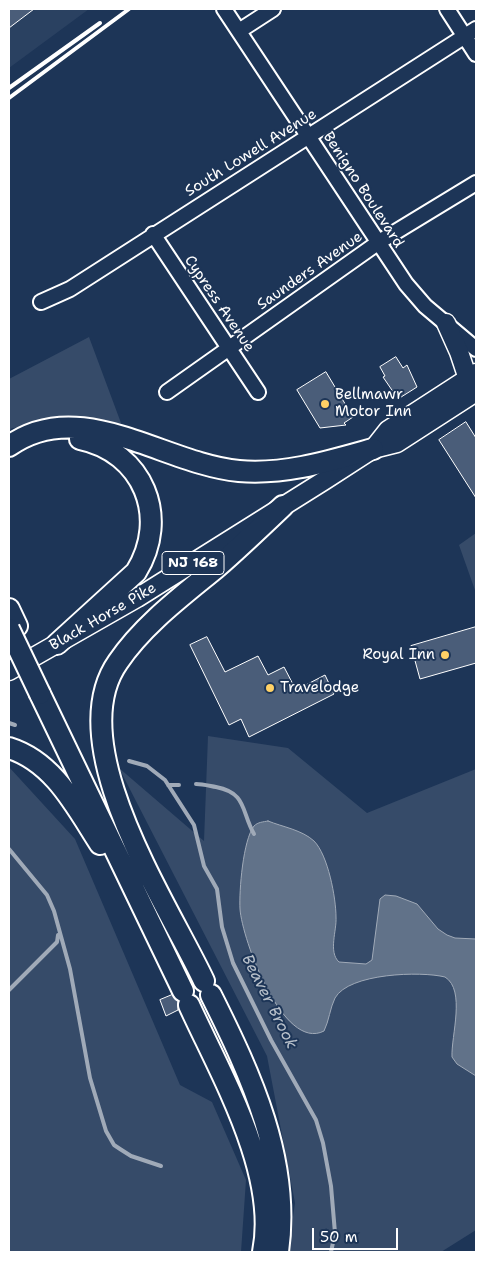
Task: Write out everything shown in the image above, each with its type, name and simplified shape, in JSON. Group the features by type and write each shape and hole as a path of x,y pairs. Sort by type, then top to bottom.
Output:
{"highway":[{"path":"9,446 28,435 46,429 82,428 116,436 210,466 254,471 317,464 373,449"},
{"path":"9,461 22,450 43,441 65,438 91,441 114,452 125,461 141,482 148,500 151,532 143,561 126,583 57,644"},
{"path":"278,1252 281,1211 276,1162 252,1084 208,988 140,859 123,820 102,744 100,719 102,696 118,661 149,627 283,506"},
{"path":"11,623 131,863 166,908"},
{"path":"44,691 246,1132 257,1161 268,1223 263,1252"},
{"path":"9,748 34,760 58,782 141,906"},
{"path":"251,1252 259,1223 262,1189"}],"main road":[{"path":"446,323 473,381"},
{"name":"Black Horse Pike","path":"9,671 144,594 373,449 397,443 473,381"}],"street":[{"name":"Benigno Boulevard","path":"224,9 416,296 476,349"},
{"path":"239,31 273,9"},
{"path":"447,9 470,33 476,54"},
{"name":"South Lowell Avenue","path":"41,302 70,288 470,33"},
{"name":"Saunders Avenue","path":"167,392 379,242 476,183"},
{"name":"Cypress Avenue","path":"153,234 258,392"}],"shaded area":[{"path":"9,9 89,9 9,68"},
{"path":"89,337 121,423 12,428 9,431 9,379"},
{"path":"476,533 476,593 459,545"},
{"path":"208,736 288,748 367,813 476,769 476,1230 441,1252 288,1252 295,1203 267,1056 119,768 204,841"},
{"path":"9,767 75,839 180,1085 212,1102 246,1180 241,1252 9,1252"},
{"path":"268,821 298,831 314,841 319,848 327,866 335,899 336,922 333,947 339,962 366,964 372,960 380,899 385,895 396,896 417,904 438,929 447,935 455,938 476,939 476,1076 457,1064 452,1057 456,1002 455,992 451,983 445,977 403,974 355,983 343,990 335,998 324,1031 309,1033 294,1025 280,1010 267,989 248,944 240,909 241,879 247,842 254,826"}],"building":[{"path":"9,9 34,9 9,28"},
{"path":"396,357 403,368 407,365 417,387 398,399 383,377 385,376 380,367"},
{"name":"Bellmawr Motor Inn","path":"326,372 353,417 344,423 346,425 320,428 297,390"},
{"path":"466,422 476,438 476,498 439,440"},
{"name":"Royal Inn","path":"476,627 476,663 420,679 411,646"},
{"name":"Travelodge","path":"207,637 225,672 258,656 268,675 284,667 296,690 325,675 334,694 249,737 241,719 229,725 190,645"},
{"path":"172,995 178,1001 178,1010 166,1016 160,1000"}],"waterway":[{"name":"Beaver Brook","path":"9,723 15,725"},
{"name":"Beaver Brook","path":"129,761 147,766 165,780 194,825 204,866 217,889 222,927 233,963 271,1040 316,1120 323,1143 331,1186 335,1233 331,1252"},
{"path":"196,784 226,790 238,798 254,834"},
{"path":"168,785 179,785"},
{"path":"9,849 47,895 54,911 70,969 90,1078 106,1131 114,1145 120,1149 131,1156 161,1166"},
{"path":"9,990 57,942 58,935"}],"railway":[{"path":"9,98 129,9"},
{"path":"9,88 100,23"}],"place":[{"name":"Bellmawr Motor Inn","path":"325,404"},
{"name":"Royal Inn","path":"445,655"},
{"name":"Travelodge","path":"270,688"}]}
